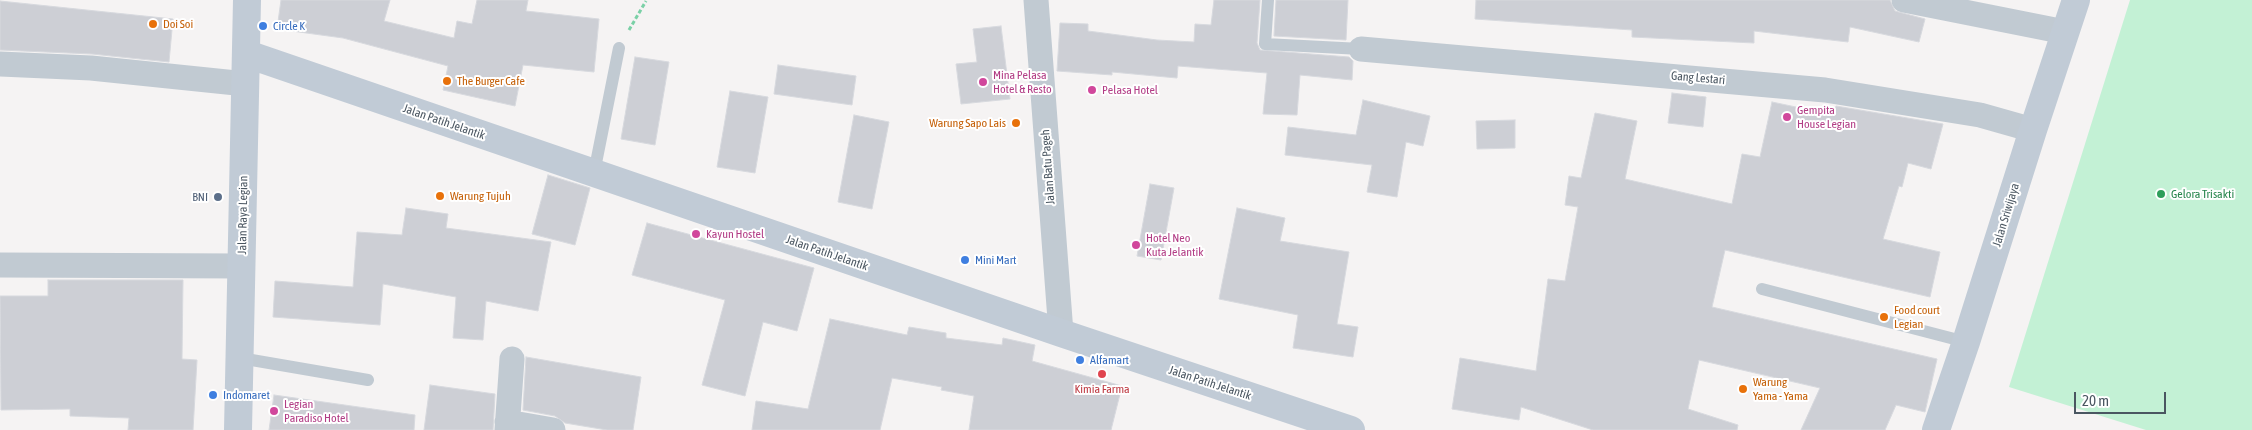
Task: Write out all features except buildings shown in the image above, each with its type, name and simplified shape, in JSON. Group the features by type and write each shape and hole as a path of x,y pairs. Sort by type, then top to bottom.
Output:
{"street":[{"name":"Jalan Raya Legian","path":"238,430 248,0"},
{"name":"Jalan Batu Pageh","path":"1036,0 1061,333"},
{"path":"1904,0 2066,32"},
{"name":"Jalan Sriwijaya","path":"1936,430 1966,342 2032,130 2076,0"},
{"name":"Gang Lestari","path":"1361,49 1825,90 1980,115 2032,130"},
{"name":"Jalan Patih Jelantik","path":"247,54 1061,333 1322,425 1351,430"},
{"path":"0,64 91,68 246,84"},
{"path":"0,265 242,266"},
{"path":"512,359 507,426 553,430"}],"lane":[{"path":"1268,0 1265,44 1361,49"},
{"path":"594,174 619,48"},
{"path":"1762,289 1966,342"},
{"path":"240,358 368,380"}],"path":[{"path":"619,48 646,1"}],"green space":[{"name":"Gelora Trisakti","path":"2130,0 2252,0 2252,430 2146,430 2009,387"}],"place":[{"name":"Doi Soi","path":"153,24"},
{"name":"Circle K","path":"263,26"},
{"name":"The Burger Cafe","path":"447,81"},
{"name":"Mina Pelasa Hotel & Resto","path":"983,82"},
{"name":"Pelasa Hotel","path":"1092,90"},
{"name":"Gempita House Legian","path":"1787,117"},
{"name":"Warung Sapo Lais","path":"1016,123"},
{"name":"Gelora Trisakti","path":"2161,194"},
{"name":"Warung Tujuh","path":"440,196"},
{"name":"BNI","path":"218,197"},
{"name":"Kayun Hostel","path":"696,234"},
{"name":"Hotel Neo Kuta Jelantik","path":"1136,245"},
{"name":"Mini Mart","path":"965,260"},
{"name":"Food court Legian","path":"1884,317"},
{"name":"Alfamart","path":"1080,360"},
{"name":"Kimia Farma","path":"1102,374"},
{"name":"Warung Yama - Yama","path":"1743,389"},
{"name":"Indomaret","path":"213,395"},
{"name":"Legian Paradiso Hotel","path":"274,411"}]}
